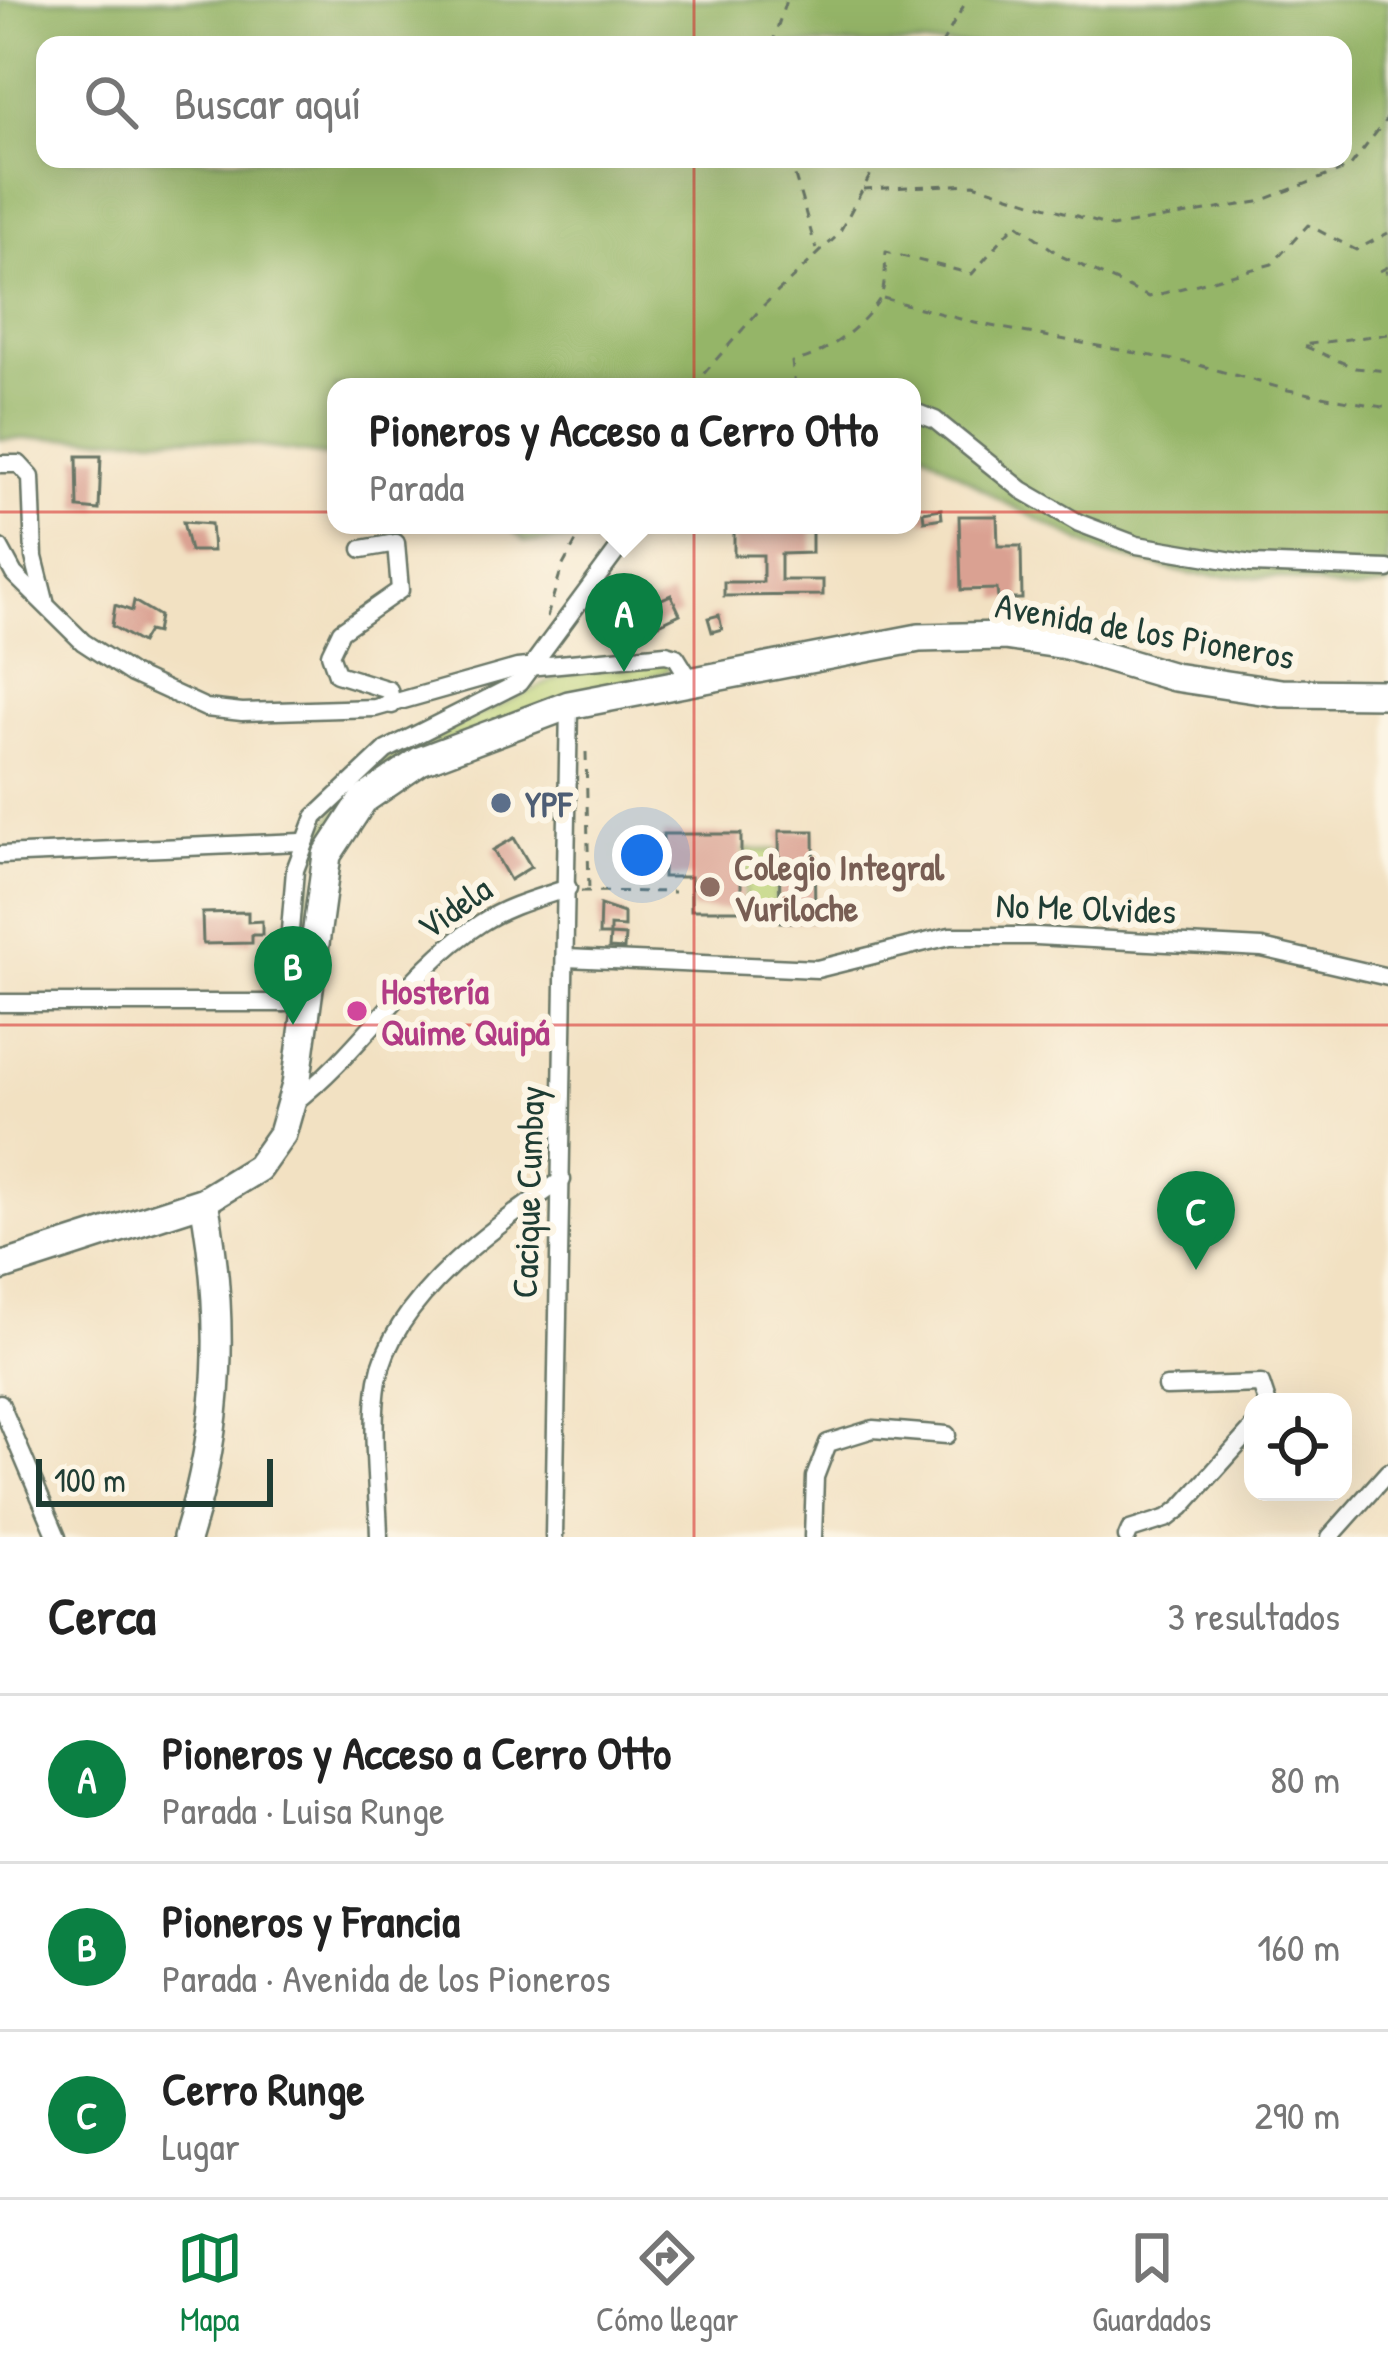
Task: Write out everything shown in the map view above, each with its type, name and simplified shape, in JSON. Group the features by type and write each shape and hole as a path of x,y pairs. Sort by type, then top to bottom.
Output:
{"main road":[{"name":"Avenida de los Pioneros","path":"0,1267 204,1201 258,1168 282,1134 292,1105 295,1003 327,855 363,800 420,761 569,705 689,678 919,638 1004,636 1066,645 1174,677 1281,693 1388,694"},
{"path":"187,1537 218,1409 218,1344 204,1201"}],"street":[{"path":"921,415 1022,490 1079,523 1137,545 1251,564 1388,569"},
{"path":"0,464 19,464 31,477 34,557 47,608"},
{"path":"0,1003 295,1003 289,917 302,842 315,818 366,765 425,729 508,693 538,664 629,534"},
{"path":"362,549 396,543 400,590 341,632 330,654 332,667 348,679 389,690 392,705"},
{"path":"0,548 6,563 47,608 111,662 206,708 242,712 392,705 538,664 666,654 676,658 689,678"},
{"name":"Cacique Cumbay","path":"554,1537 569,705"},
{"path":"0,855 259,848 302,842"},
{"name":"Videla","path":"292,1105 337,1069 449,946 515,905 568,888"},
{"name":"No Me Olvides","path":"566,958 817,969 950,936 1036,935 1247,946 1388,977"},
{"path":"379,1537 378,1379 389,1346 430,1289 486,1232 562,1180"},
{"path":"1166,1388 1261,1384 1264,1393"},
{"path":"0,1402 57,1537"},
{"path":"814,1537 815,1477 828,1443 873,1429 947,1435"},
{"path":"1127,1537 1130,1530 1168,1518 1183,1507 1244,1438"},
{"path":"1330,1537 1388,1472"}],"path":[{"path":"775,36 785,0"},
{"path":"945,36 967,0"},
{"path":"1352,164 1388,117"},
{"path":"793,168 816,251"},
{"path":"700,378 816,251 838,235 874,168"},
{"path":"862,189 974,184 1112,227 1258,202 1347,168"},
{"path":"794,378 792,362 814,357 846,335 882,297 886,252 972,274 1016,223 1061,256 1149,297 1272,264 1308,225 1356,250 1388,233"},
{"path":"882,297 975,323 1195,364 1288,390 1388,408"},
{"path":"1388,334 1302,345 1355,368 1388,371"},
{"path":"554,636 548,617 562,567 580,534"},
{"path":"586,742 589,892"},
{"path":"568,888 674,892"}],"green space":[{"path":"0,0 1388,0 1388,586 1353,591 1280,578 1189,574 1102,552 996,498 921,449 921,378 327,378 327,456 192,437 0,439"},
{"path":"517,534 661,534 657,538 525,542"},
{"path":"669,662 667,671 417,750 372,776 340,812 313,867 296,993 289,992 304,863 342,798 379,762 567,674"},
{"path":"745,850 776,850 776,909 745,910"}],"building":[{"path":"77,456 101,456 99,510 78,508"},
{"path":"941,509 942,518 924,521 923,512"},
{"path":"959,516 997,516 998,546 1021,546 1022,599 998,599 997,589 961,590"},
{"path":"183,522 211,524 213,551 190,551"},
{"path":"734,534 812,534 812,553 781,554 781,580 823,580 823,595 724,596 724,582 763,582 763,555 734,555"},
{"path":"671,595 680,614 653,627 644,607"},
{"path":"134,601 159,616 156,633 148,631 141,643 112,626 115,605 132,611"},
{"path":"719,615 722,629 712,632 708,618"},
{"path":"779,831 814,831 815,922 780,922"},
{"path":"663,834 741,834 741,910 691,910 691,877 663,877"},
{"path":"514,838 531,867 510,880 493,850"},
{"path":"600,905 624,913 624,927 610,926 610,935 599,935"},
{"path":"248,912 248,922 262,921 262,935 252,935 252,943 203,944 202,913"},
{"path":"610,935 625,936 624,949 609,948"}],"place":[{"name":"Pioneros y Acceso a Cerro Otto","path":"624,672"},
{"name":"YPF","path":"501,803"},
{"name":"Colegio Integral Vuriloche","path":"710,887"},
{"name":"Hostería Quime Quipá","path":"357,1011"},
{"name":"Pioneros y Francia","path":"293,1025"},
{"name":"Cerro Runge","path":"1196,1270"}]}
